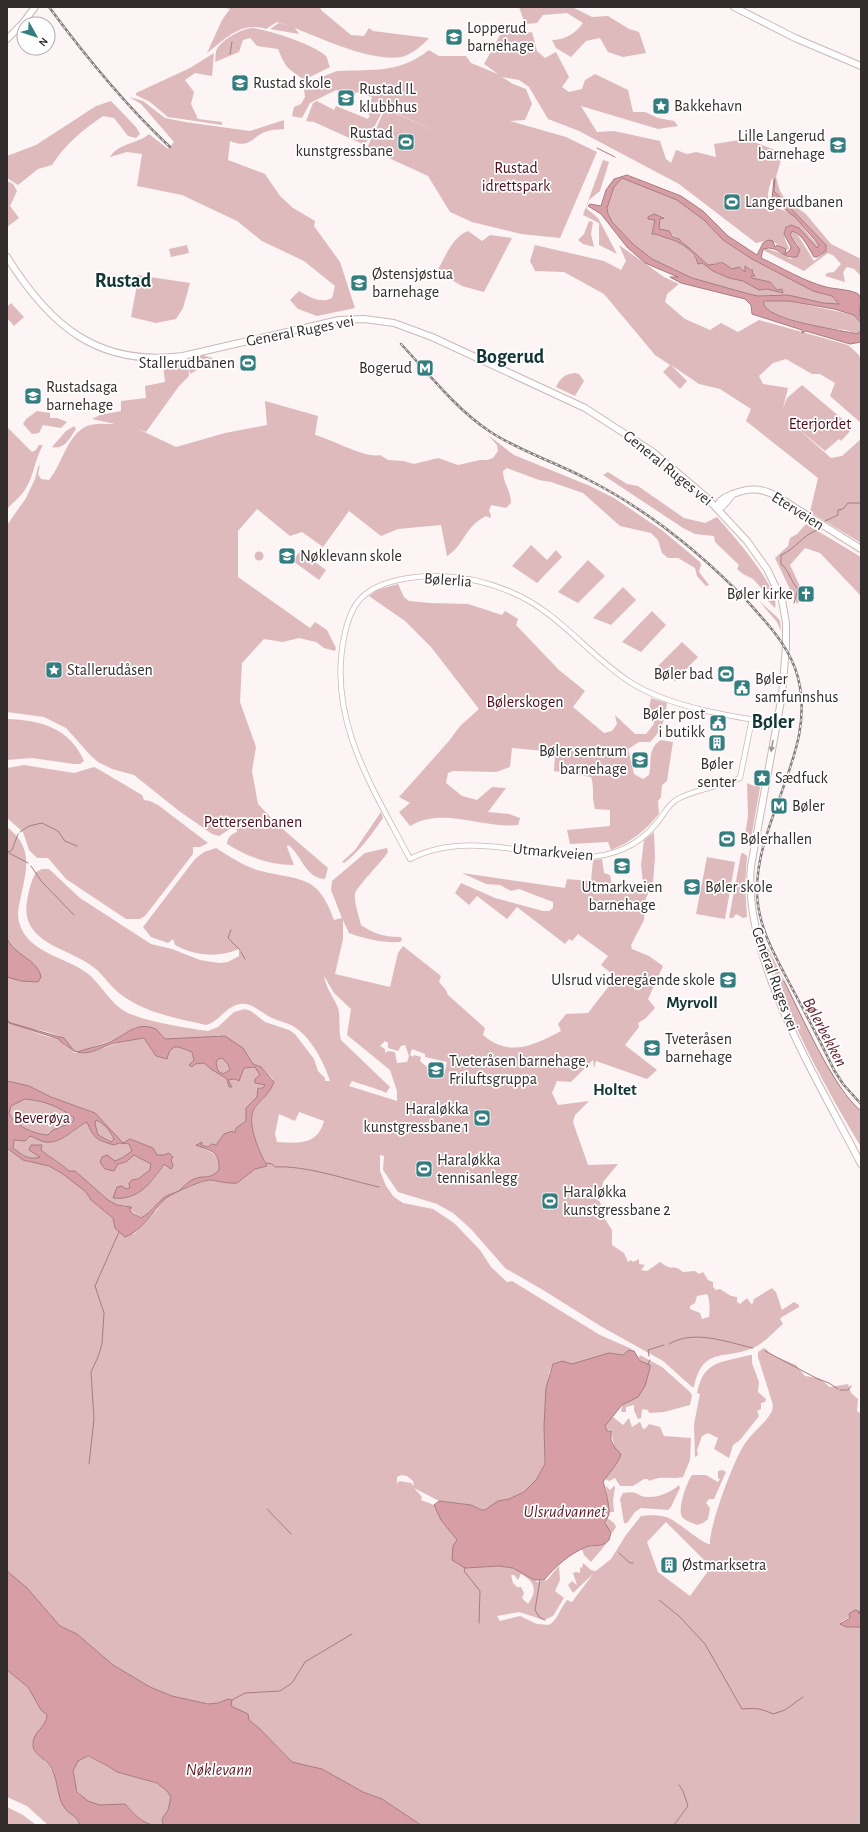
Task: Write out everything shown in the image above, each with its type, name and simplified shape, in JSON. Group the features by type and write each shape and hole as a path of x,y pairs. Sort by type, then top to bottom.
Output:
{"main road":[{"path":"7,39 23,23 34,7"},
{"path":"734,7 795,38 861,66"},
{"name":"General Ruges vei","path":"7,257 39,303 62,326 91,343 131,356 159,358 183,356 343,320 382,320 410,327 537,384 602,418 653,452 688,481 717,508 753,549 773,580 782,600 787,629 779,724 751,866 750,893 754,924 767,968 790,1024 861,1164"},
{"name":"Eterveien","path":"717,508 722,507 732,495 746,489 764,490 778,497 822,526 861,549"}],"street":[{"name":"Bølerlia","path":"410,859 354,748 346,722 340,694 341,650 349,618 360,599 379,585 404,579 435,576 465,578 491,584 520,596 546,611 614,670 639,686 678,702 779,724"},
{"name":"Utmarkveien","path":"410,859 436,850 469,846 488,846 578,857 606,855 624,848 643,837 678,799 738,779 742,773 752,719"}],"green space":[{"path":"222,7 320,7 321,10 351,35 364,36 369,28 373,31 429,38 420,47 409,54 401,57 389,58 362,53 295,28 299,34 270,29 279,23 293,27 277,22 266,29 248,27 241,29 227,37 207,53 222,20 230,9"},
{"path":"519,7 572,7 592,17 608,16 629,29 639,32 646,53 623,57 608,52 600,38 586,41 571,57 556,48 552,40 561,39 570,35 583,23 567,13 543,15 537,23 525,24"},
{"name":"Rustad idrettspark","path":"505,26 520,34 532,32 537,51 545,58 556,52 569,77 562,87 569,92 582,89 585,80 595,74 628,90 633,112 645,112 658,118 674,121 678,126 658,129 581,106 597,132 614,131 660,141 666,159 671,163 676,150 687,154 696,152 716,157 714,144 746,139 783,153 776,177 780,191 787,202 805,213 831,244 861,259 861,276 854,269 847,267 843,272 845,282 825,276 827,273 834,272 841,264 834,256 828,253 804,271 763,250 765,248 784,254 790,259 797,257 798,245 790,235 792,231 796,232 814,261 826,251 826,245 774,191 774,179 772,179 768,191 768,199 770,204 791,214 797,219 819,245 817,248 801,230 793,225 788,225 784,233 789,248 788,250 770,240 756,243 679,184 579,131 548,119 529,87 519,80 502,77 513,84 526,89 532,104 525,120 510,121 566,137 597,152 560,238 521,234 472,222 450,212 428,176 367,148 385,109 447,136 384,108 365,145 314,122 306,121 313,103 317,101 334,110 336,106 368,119 370,115 367,114 372,97 356,92 354,96 336,90 310,103 302,118 292,116 294,107 301,104 305,97 304,90 319,78 337,71 374,70 396,67 418,58 429,50 439,56 466,56 471,63 498,74 484,64"},
{"path":"253,28 280,35 311,46 325,55 330,67 304,80 290,70 278,49 257,46 250,38 243,40 239,52 215,62 216,50 224,41 238,32"},
{"path":"214,53 212,76 195,73 185,80 194,92 191,104 198,119 222,122 222,125 168,117 150,102 136,95 136,93 190,68"},
{"path":"130,97 143,101 165,118 185,122 250,131 284,120 284,129 272,130 263,133 251,141 243,144 230,141 228,160 265,174 280,196 293,208 315,221 314,226 340,262 355,308 317,316 298,309 290,300 299,291 319,300 328,300 332,298 335,286 304,261 262,241 237,221 182,195 137,186 142,154 127,152 110,157 114,152 123,146 139,140 149,134 168,149 174,142 141,104"},
{"path":"111,101 136,127 140,134 136,138 128,136 114,118 103,116 75,138 57,157 52,165 38,169 18,185 7,178 7,156 36,145 96,106"},
{"path":"603,160 609,162 600,191 589,200 586,208 598,218 617,254 599,245 599,223 583,215"},
{"path":"622,178 678,200 704,220 723,240 752,259 813,291 832,296 839,304 834,305 784,295 758,296 749,294 692,278 652,259 633,244 612,222 607,208 614,187","holes":["654,214 664,217 660,219 659,229 681,240 704,263 708,265 722,263 732,269 736,268 745,272 746,266 752,270 752,278 771,283 777,290 782,289 783,293 767,289 762,290 743,281 729,278 713,271 697,260 685,245 670,238 652,233 655,220 648,219"]},
{"path":"7,181 13,184 17,191 10,206 19,218 7,227"},
{"path":"589,221 593,222 591,234 594,247 583,244 578,240 584,234"},
{"path":"468,231 482,241 490,235 512,238 484,292 462,286 437,271 453,243 462,234"},
{"path":"187,245 189,253 171,257 169,249"},
{"name":"Eterjordet","path":"535,245 604,261 621,270 626,261 619,245 664,277 679,284 667,294 665,302 685,319 710,330 721,323 738,332 759,320 848,345 858,354 861,359 861,423 830,396 835,383 820,374 812,374 786,359 773,363 759,376 763,384 788,388 783,408 787,398 802,385 853,428 841,441 839,439 825,451 796,427 831,458 842,456 861,439 861,543 810,512 818,478 746,421 751,409 720,389 699,384 671,365 687,381 680,389 663,372 670,365 655,355 604,294 564,272 535,271 530,261"},
{"path":"137,275 190,283 183,308 176,319 156,323 131,317 137,285 124,279 136,280"},
{"path":"773,300 789,301 854,315 861,323 861,331 857,334 846,330 817,327 774,314 768,311 763,302"},
{"path":"11,303 24,317 14,326 7,318 7,307"},
{"name":"Pettersenbanen","path":"202,355 216,359 190,374 188,363 189,376 179,386 146,432 136,428 176,447 225,433 267,425 265,401 318,416 315,435 366,454 380,455 388,460 403,461 414,464 438,458 458,465 493,458 498,451 497,445 488,435 514,455 590,486 614,498 663,531 700,562 701,565 699,572 709,585 706,586 697,576 695,568 678,558 668,558 662,553 658,540 651,533 620,526 583,493 551,482 539,480 507,468 503,471 503,475 510,495 511,503 506,508 491,505 489,511 491,515 490,518 486,516 473,525 453,552 447,556 441,525 398,529 381,536 349,511 323,547 302,532 290,536 257,509 238,531 238,577 310,628 315,622 327,630 336,648 335,651 324,648 316,642 299,638 283,642 264,639 242,663 240,702 256,747 252,771 258,804 278,825 328,868 325,879 318,878 308,870 293,849 288,845 287,847 294,865 267,862 243,853 227,844 230,836 237,832 236,825 219,836 212,834 179,811 134,775 112,769 98,762 66,728 44,717 7,712 7,525 26,498 35,479 38,467 40,465 38,474 41,479 49,480 76,434 82,429 93,424 115,424 92,419 100,415 121,411 121,401 146,398 145,386 165,382 163,365 188,362 187,359"},
{"name":"Stallerudbanen","path":"246,356 253,357 250,371 243,370"},
{"path":"568,374 579,374 584,381 575,396 556,387 563,377"},
{"path":"37,411 50,413 50,418 57,418 67,422 61,428 43,425 39,433 32,434 23,424 26,419"},
{"path":"74,426 76,429 66,443 60,447 52,447 66,431"},
{"path":"7,427 32,452 36,450 39,445 43,445 26,488 7,509"},
{"path":"608,472 627,484 638,486 684,518 705,523 717,517 743,547 763,574 775,599 775,608 765,598 763,590 753,579 737,569 739,565 715,542 714,536 695,534 683,528 603,475"},
{"path":"806,524 861,557 861,596 820,553 805,548 790,565 804,595 797,604 775,558 788,546 790,538 797,534"},
{"path":"531,545 547,560 556,550 562,557 537,583 512,566"},
{"path":"259,551 264,556 259,561 254,556"},
{"path":"300,551 326,570 319,580 293,561"},
{"path":"588,560 605,576 578,603 558,592"},
{"name":"Bølerskogen","path":"398,584 404,597 409,601 468,604 502,615 505,611 518,619 516,625 559,670 585,691 573,707 604,733 612,731 617,724 615,715 635,734 646,734 654,724 651,717 655,715 649,708 651,698 667,703 662,725 658,733 650,742 639,742 628,749 634,774 643,779 649,775 652,751 657,743 661,740 673,742 667,781 662,785 661,797 658,801 659,814 654,820 631,840 611,850 608,842 570,844 567,830 610,826 610,810 595,809 591,777 554,771 555,752 512,748 510,767 496,772 453,771 448,773 446,783 462,796 477,800 492,787 506,788 488,812 509,814 520,818 518,825 491,824 449,818 436,818 423,820 410,826 399,812 410,803 399,797 449,741 460,726 479,709 431,647 405,621 369,596 377,590"},
{"path":"623,587 636,600 611,625 593,618"},
{"path":"759,601 780,621 781,631 777,622"},
{"path":"652,611 666,625 641,652 622,642"},
{"path":"682,642 698,657 675,681 654,670"},
{"path":"7,719 31,721 53,728 62,733 71,741 84,761 80,764 74,764 32,758 7,760"},
{"path":"24,765 74,773 94,767 142,795 144,800 158,805 208,843 200,847 193,847 193,854 145,916 140,919 126,919 66,879 48,858 37,858 29,850 23,832 7,818 7,768"},
{"path":"761,782 752,833 751,836 747,837 745,835 748,816 747,783 754,786"},
{"path":"381,812 383,818 370,836 350,858 344,863 342,862 355,850"},
{"path":"7,827 22,843 25,852 26,870 18,916 20,925 31,942 49,954 78,967 87,973 116,1005 128,1013 136,1016 167,1024 208,1031 218,1027 234,1012 245,1009 251,1011 265,1022 289,1030 295,1034 314,1059 318,1071 325,1078 325,1081 330,1081 316,1050 300,1031 293,1026 273,1018 248,1004 235,1005 215,1021 206,1025 150,1010 129,1000 119,993 93,967 46,941 37,934 30,925 27,914 27,901 31,882 36,872 42,869 49,869 80,898 151,944 172,949 200,960 219,963 228,962 239,956 239,949 215,955 190,952 175,945 173,939 168,943 151,937 143,927 195,859 204,852 216,848 251,868 304,881 321,893 334,920 342,918 331,890 332,881 365,853 387,848 388,852 356,891 355,901 361,925 370,931 401,937 402,940 400,942 388,942 349,933 343,920 343,939 335,974 390,987 398,953 403,946 441,976 439,982 446,990 448,995 485,1028 483,1035 493,1042 512,1048 522,1047 541,1041 561,1031 558,1024 566,1014 588,1013 616,977 601,965 608,956 578,934 572,941 569,939 565,944 517,907 507,919 477,896 469,905 455,893 461,883 495,898 543,911 549,911 553,908 553,902 519,889 511,891 500,885 486,884 462,873 565,888 567,879 591,881 593,860 602,859 604,873 610,875 612,886 619,893 644,891 641,865 644,840 654,832 655,858 653,882 645,901 644,920 631,945 632,949 649,956 663,966 648,999 655,1008 646,1018 638,1023 639,1027 625,1045 657,1070 647,1079 596,1061 594,1068 593,1060 571,1082 557,1081 552,1093 558,1105 589,1101 575,1115 573,1122 588,1165 618,1164 603,1182 599,1200 602,1207 601,1213 612,1230 612,1245 624,1253 628,1262 631,1260 633,1262 639,1259 639,1264 645,1265 641,1270 647,1271 660,1262 665,1266 677,1268 683,1272 695,1271 699,1274 703,1272 708,1280 713,1282 713,1287 716,1290 720,1289 731,1296 737,1297 737,1302 740,1304 747,1298 752,1305 754,1299 772,1288 776,1292 782,1310 794,1302 799,1305 799,1307 782,1317 780,1319 783,1324 759,1345 744,1351 717,1356 709,1360 703,1365 698,1374 694,1387 692,1387 663,1361 602,1327 505,1268 471,1229 453,1213 437,1204 398,1192 383,1170 384,1156 380,1155 380,1171 386,1186 394,1197 403,1203 433,1209 454,1223 480,1250 491,1267 507,1282 512,1281 600,1335 632,1349 623,1355 612,1353 572,1364 560,1361 553,1364 549,1373 544,1446 545,1464 536,1480 524,1492 509,1499 498,1501 486,1510 481,1510 471,1505 439,1501 414,1488 422,1497 421,1500 434,1505 441,1520 457,1540 465,1568 499,1566 513,1568 537,1582 547,1580 559,1566 560,1580 555,1591 564,1598 553,1616 544,1620 519,1612 497,1616 500,1621 520,1616 537,1624 549,1625 555,1620 567,1600 572,1602 593,1574 573,1593 568,1585 572,1581 577,1585 573,1573 580,1573 580,1567 582,1568 583,1563 591,1570 596,1571 611,1559 626,1535 641,1516 654,1515 671,1519 702,1541 710,1544 718,1508 741,1450 772,1411 773,1405 758,1357 758,1352 764,1348 772,1355 796,1365 805,1376 819,1378 830,1387 848,1384 851,1393 858,1399 857,1411 861,1414 861,1612 849,1614 850,1617 841,1622 861,1627 861,1825 421,1825 382,1799 363,1792 322,1769 292,1762 260,1729 231,1706 228,1699 218,1703 208,1704 172,1696 150,1687 113,1665 77,1634 60,1626 27,1588 7,1571 7,1148 49,1166 63,1174 86,1192 91,1200 113,1218 115,1228 134,1234 157,1210 165,1198 209,1180 237,1183 255,1169 267,1166 254,1137 252,1121 256,1107 268,1093 273,1079 261,1067 253,1064 243,1048 218,1035 216,1037 165,1039 156,1029 136,1027 116,1039 78,1052 59,1036 20,1026 8,1021 7,977 35,982 39,970 11,946 7,938","holes":["324,976 334,993 351,1009 347,1035 390,1070 397,1091 397,1101 349,1086 352,1081 386,1093 390,1087 341,1040 338,1008 326,985","385,1041 388,1043 388,1048 398,1051 401,1046 405,1045 409,1056 407,1062 397,1063 395,1052 388,1051 385,1053 385,1049 380,1046","412,1049 425,1054 425,1057 447,1062 444,1075 439,1078 428,1077 427,1067 420,1061 421,1057 414,1055 413,1057 410,1055","299,1112 324,1121 321,1129 312,1139 292,1143 277,1142 275,1134 279,1114 295,1121","707,1294 710,1305 709,1317 702,1319 700,1313 690,1309 690,1306 695,1303 697,1296","401,1475 407,1476 413,1481 414,1486 411,1483 399,1481 397,1484 397,1477","666,1522 711,1567 690,1596 658,1572 647,1542","521,1574 526,1577 530,1580 534,1588 533,1595 528,1604 522,1598 524,1593 521,1587 517,1587 513,1583 511,1575 514,1575 518,1580"]},
{"path":"743,853 747,856 745,886 747,917 743,918 736,914 733,918 729,918 741,854"},
{"path":"707,857 735,862 725,919 696,914"},
{"path":"764,940 820,1053 844,1093 861,1112 861,1147 823,1081 800,1036 780,990"},
{"path":"7,1022 45,1036 59,1039 64,1046 69,1047 75,1053 82,1053 104,1048 120,1042 144,1038 156,1056 162,1058 174,1047 179,1047 192,1052 194,1060 190,1064 204,1063 228,1080 235,1079 239,1081 244,1068 255,1067 260,1075 260,1084 265,1085 263,1088 258,1087 258,1095 246,1115 247,1120 236,1128 235,1133 220,1141 216,1145 212,1144 208,1147 201,1145 201,1143 197,1143 215,1155 218,1159 220,1170 213,1175 190,1181 178,1191 163,1198 141,1218 124,1205 117,1205 108,1200 75,1171 69,1171 41,1150 40,1158 32,1158 25,1156 13,1148 14,1140 25,1136 33,1136 45,1141 56,1141 65,1137 87,1122 91,1131 114,1145 120,1143 130,1145 132,1151 122,1158 115,1161 108,1155 118,1164 126,1162 134,1155 151,1164 150,1170 138,1179 132,1180 130,1188 126,1189 129,1197 142,1190 153,1180 161,1169 164,1155 157,1156 153,1148 130,1139 123,1143 95,1113 51,1097 29,1086 7,1081"},
{"path":"222,1058 228,1064 230,1070 223,1074 218,1071 216,1063 218,1059"},
{"name":"Beverøya","path":"25,1099 39,1101 57,1107 74,1118 73,1122 53,1130 48,1135 31,1131 15,1122 9,1113 11,1106"},
{"path":"96,1120 102,1123 109,1130 114,1139 111,1142 98,1135 95,1124"},
{"path":"640,1355 662,1367 690,1392 692,1395 690,1405 664,1412 649,1413 648,1410 642,1409 641,1418 638,1419 634,1410 634,1405 626,1407 626,1412 621,1412 622,1406 637,1394 646,1382 648,1376 650,1368 640,1361"},
{"path":"752,1355 752,1363 759,1382 758,1392 766,1399 765,1402 761,1403 761,1409 757,1411 759,1416 740,1440 733,1445 729,1458 714,1449 718,1438 708,1433 702,1436 697,1450 698,1455 695,1457 694,1424 700,1394 697,1393 704,1374 709,1368 716,1364"},
{"path":"613,1417 623,1425 629,1418 632,1427 640,1422 643,1429 649,1424 660,1427 664,1436 691,1438 690,1460 683,1477 659,1478 649,1481 648,1479 644,1479 633,1486 620,1486 615,1478 609,1481 605,1479 620,1458 621,1454 615,1448 610,1429 607,1431 605,1427 608,1421"},
{"path":"722,1470 726,1472 714,1499 709,1499 706,1503 710,1508 708,1519 697,1525 684,1519 681,1515 681,1503 692,1475 706,1475 718,1482 720,1479 718,1478 718,1471"},
{"path":"679,1485 680,1488 668,1510 641,1508 635,1512 627,1523 624,1523 620,1499 623,1493 632,1492 643,1496 656,1497"},
{"path":"606,1486 610,1490 614,1486 615,1487 613,1501 614,1512 609,1512"},
{"path":"607,1518 614,1523 616,1527 611,1533 606,1526"},
{"path":"607,1543 591,1562 584,1555 582,1549"},
{"path":"7,1670 28,1687 41,1710 47,1715 47,1720 34,1750 48,1764 55,1776 64,1807 77,1817 80,1825 48,1825 27,1806 7,1797"},
{"path":"86,1756 108,1766 117,1772 157,1783 167,1791 171,1797 168,1810 162,1819 163,1825 151,1824 141,1820 125,1804 94,1805 84,1799 76,1789 72,1772 76,1763"},
{"path":"7,1807 23,1815 36,1825 7,1825"}],"water":[{"path":"627,175 681,196 703,211 728,236 757,255 763,243 768,240 773,241 775,247 777,245 786,249 785,254 790,250 791,247 784,234 786,227 791,225 799,228 817,248 819,245 796,218 772,199 775,179 774,191 826,245 826,251 817,257 814,257 802,238 796,232 792,231 790,235 800,250 797,257 788,256 777,250 768,248 763,249 761,258 801,278 817,284 829,288 857,293 861,300 861,305 859,306 861,323 854,315 834,309 789,301 764,301 766,308 774,314 803,323 857,334 861,331 861,342 850,344 806,331 802,333 802,330 752,314 751,305 745,299 681,283 670,277 678,277 645,263 627,247 601,214 588,206 590,204 601,206 606,190 614,179","holes":["622,178 677,200 704,220 723,240 752,259 813,291 832,296 839,304 823,303 788,295 758,296 692,278 652,259 633,244 612,222 607,208 614,187"]},
{"path":"654,214 664,218 660,219 659,229 669,231 672,236 679,239 708,265 720,262 732,269 739,267 745,272 745,266 753,270 752,272 755,276 751,276 752,278 770,282 777,290 782,289 783,293 767,289 759,290 743,281 729,278 713,271 702,263 698,264 694,254 686,247 672,239 652,234 655,220 648,219 648,217"},
{"path":"7,938 14,949 31,961 39,971 41,977 38,982 21,981 7,977"},
{"path":"7,1020 11,1023 64,1038 73,1050 63,1044 59,1039 9,1023"},
{"path":"144,1026 156,1029 165,1039 225,1036 243,1048 253,1064 261,1067 274,1082 267,1094 254,1109 252,1115 255,1138 267,1166 255,1169 237,1183 210,1180 173,1194 165,1199 142,1226 125,1237 115,1228 113,1218 91,1200 86,1192 63,1174 49,1166 23,1160 7,1148 7,1081 29,1086 51,1097 95,1113 123,1143 130,1139 153,1148 157,1155 169,1153 173,1157 171,1160 173,1166 171,1169 164,1164 149,1184 137,1194 129,1197 113,1198 117,1187 122,1186 126,1189 130,1188 129,1183 132,1180 138,1179 150,1170 151,1164 134,1155 126,1162 118,1164 114,1171 105,1169 100,1162 102,1157 107,1155 115,1161 122,1158 132,1151 129,1144 119,1143 114,1145 100,1140 94,1135 87,1122 57,1141 45,1142 30,1136 25,1141 14,1140 13,1148 25,1156 32,1158 40,1157 29,1150 31,1145 42,1145 41,1150 48,1156 63,1165 69,1171 75,1171 108,1200 117,1205 131,1207 132,1208 129,1208 132,1213 141,1218 163,1198 178,1191 190,1181 212,1175 219,1170 216,1155 196,1145 202,1142 201,1145 208,1147 212,1144 216,1145 224,1134 233,1131 235,1133 236,1128 246,1121 246,1108 257,1097 258,1088 263,1088 265,1085 255,1083 255,1079 260,1075 255,1067 244,1068 239,1081 235,1079 228,1080 232,1087 229,1087 227,1079 204,1063 195,1064 192,1067 189,1065 194,1060 192,1052 179,1047 174,1047 169,1052 167,1059 156,1056 144,1038 114,1043 95,1051 82,1053 78,1052 102,1045 134,1028","holes":["222,1058 228,1064 230,1070 223,1074 218,1071 216,1063 218,1059","25,1099 39,1101 57,1107 74,1118 73,1122 53,1130 48,1135 43,1135 31,1131 15,1122 9,1113 11,1106","96,1120 104,1125 114,1139 111,1142 98,1135 95,1124"]},
{"name":"Ulsrudvannet","path":"629,1350 634,1351 640,1361 650,1365 650,1368 645,1386 638,1397 622,1405 605,1426 607,1431 611,1431 611,1440 615,1448 621,1454 618,1462 603,1482 609,1507 609,1514 605,1523 611,1533 609,1540 604,1544 589,1546 574,1553 544,1580 534,1580 513,1568 499,1566 465,1568 452,1560 453,1546 457,1540 441,1520 434,1505 439,1501 471,1505 481,1510 485,1510 498,1501 509,1499 524,1492 536,1480 545,1464 544,1426 546,1388 553,1364 562,1361 572,1364 609,1353 623,1355"},
{"name":"Nøklevann","path":"7,1571 27,1588 60,1626 77,1634 113,1665 150,1687 172,1696 208,1704 218,1703 228,1699 232,1700 231,1706 248,1714 249,1720 260,1729 292,1762 322,1769 363,1792 382,1799 421,1825 163,1825 162,1819 168,1810 171,1797 167,1791 157,1783 117,1772 88,1756 78,1761 73,1771 77,1792 88,1801 100,1805 125,1804 146,1823 155,1825 80,1825 77,1819 66,1810 61,1802 52,1768 36,1753 33,1748 33,1740 45,1723 47,1715 41,1710 28,1687 7,1670"},
{"path":"855,1610 861,1612 858,1613 861,1614 861,1627 846,1627 840,1624 850,1618 849,1614"}],"waterway":[{"path":"230,54 232,42"},
{"path":"597,148 615,157"},
{"name":"Bølerbekken","path":"825,521 838,515 838,510 843,509 848,503 861,503"},
{"name":"Bølerbekken","path":"794,603 798,589 781,564 781,555 808,535 818,530"},
{"path":"20,832 29,826 42,823 58,831 65,841 77,846"},
{"path":"7,850 9,852 12,850 18,834"},
{"path":"9,853 28,863"},
{"path":"31,866 42,882 74,915"},
{"path":"231,930 228,938 240,950"},
{"path":"241,952 245,959"},
{"name":"Bølerbekken","path":"784,981 829,1069 851,1101 861,1111"},
{"path":"266,1163 272,1164 275,1167 300,1168 379,1187"},
{"path":"89,1464 94,1419 91,1372 102,1344 104,1313 95,1286 119,1232"},
{"path":"669,1344 689,1337 699,1337 721,1340 753,1348"},
{"path":"649,1356 648,1350 664,1345"},
{"path":"765,1351 838,1389"},
{"path":"648,1364 650,1360"},
{"path":"840,1390 848,1390 851,1386"},
{"path":"267,1509 291,1534"},
{"path":"619,1553 630,1563 633,1563"},
{"path":"465,1568 464,1571 480,1591 479,1623"},
{"path":"540,1580 535,1610 540,1618 545,1620"},
{"path":"659,1600 679,1616 705,1644 742,1709 758,1709 773,1714 785,1710 803,1697"},
{"path":"232,1700 245,1693 280,1691 292,1683 305,1662 352,1634"},
{"path":"674,1825 688,1806 683,1791 679,1785"}],"railway":[{"path":"49,7 106,80 153,131 170,147"},
{"path":"401,344 432,379 465,412 489,431 512,445 575,473 610,491 673,534 712,566 748,602 762,617 786,650 795,668 801,697 801,725 795,753 766,837 759,865 757,893 758,906 769,943 834,1070 843,1084 861,1104"}],"place":[{"name":"Lopperud barnehage","path":"454,37"},
{"name":"Rustad skole","path":"240,83"},
{"name":"Rustad IL klubbhus","path":"346,98"},
{"name":"Bakkehavn","path":"661,106"},
{"name":"Rustad kunstgressbane","path":"406,142"},
{"name":"Lille Langerud barnehage","path":"838,145"},
{"name":"Langerudbanen","path":"732,202"},
{"name":"Østensjøstua barnehage","path":"359,283"},
{"name":"Stallerudbanen","path":"248,363"},
{"name":"Bogerud","path":"425,368"},
{"name":"Rustadsaga barnehage","path":"33,396"},
{"name":"Nøklevann skole","path":"287,556"},
{"name":"Bøler kirke","path":"806,594"},
{"name":"Stallerudåsen","path":"54,670"},
{"name":"Bøler bad","path":"726,674"},
{"name":"Bøler samfunnshus","path":"742,688"},
{"name":"Bøler post i butikk","path":"718,723"},
{"name":"Bøler senter","path":"717,743"},
{"name":"Bøler sentrum barnehage","path":"640,760"},
{"name":"Sædfuck","path":"762,778"},
{"name":"Bøler","path":"779,806"},
{"name":"Bølerhallen","path":"727,839"},
{"name":"Utmarkveien barnehage","path":"622,866"},
{"name":"Bøler skole","path":"692,887"},
{"name":"Ulsrud videregående skole","path":"728,980"},
{"name":"Tveteråsen barnehage","path":"652,1048"},
{"name":"Tveteråsen barnehage, Friluftsgruppa","path":"436,1070"},
{"name":"Haraløkka kunstgressbane 1","path":"482,1118"},
{"name":"Haraløkka tennisanlegg","path":"424,1169"},
{"name":"Haraløkka kunstgressbane 2","path":"550,1201"},
{"name":"Østmarksetra","path":"669,1565"}],"district":[{"name":"Rustad","path":"123,281"},
{"name":"Bogerud","path":"510,357"},
{"name":"Bøler","path":"773,722"},
{"name":"Myrvoll","path":"692,1002"},
{"name":"Holtet","path":"615,1089"}]}
